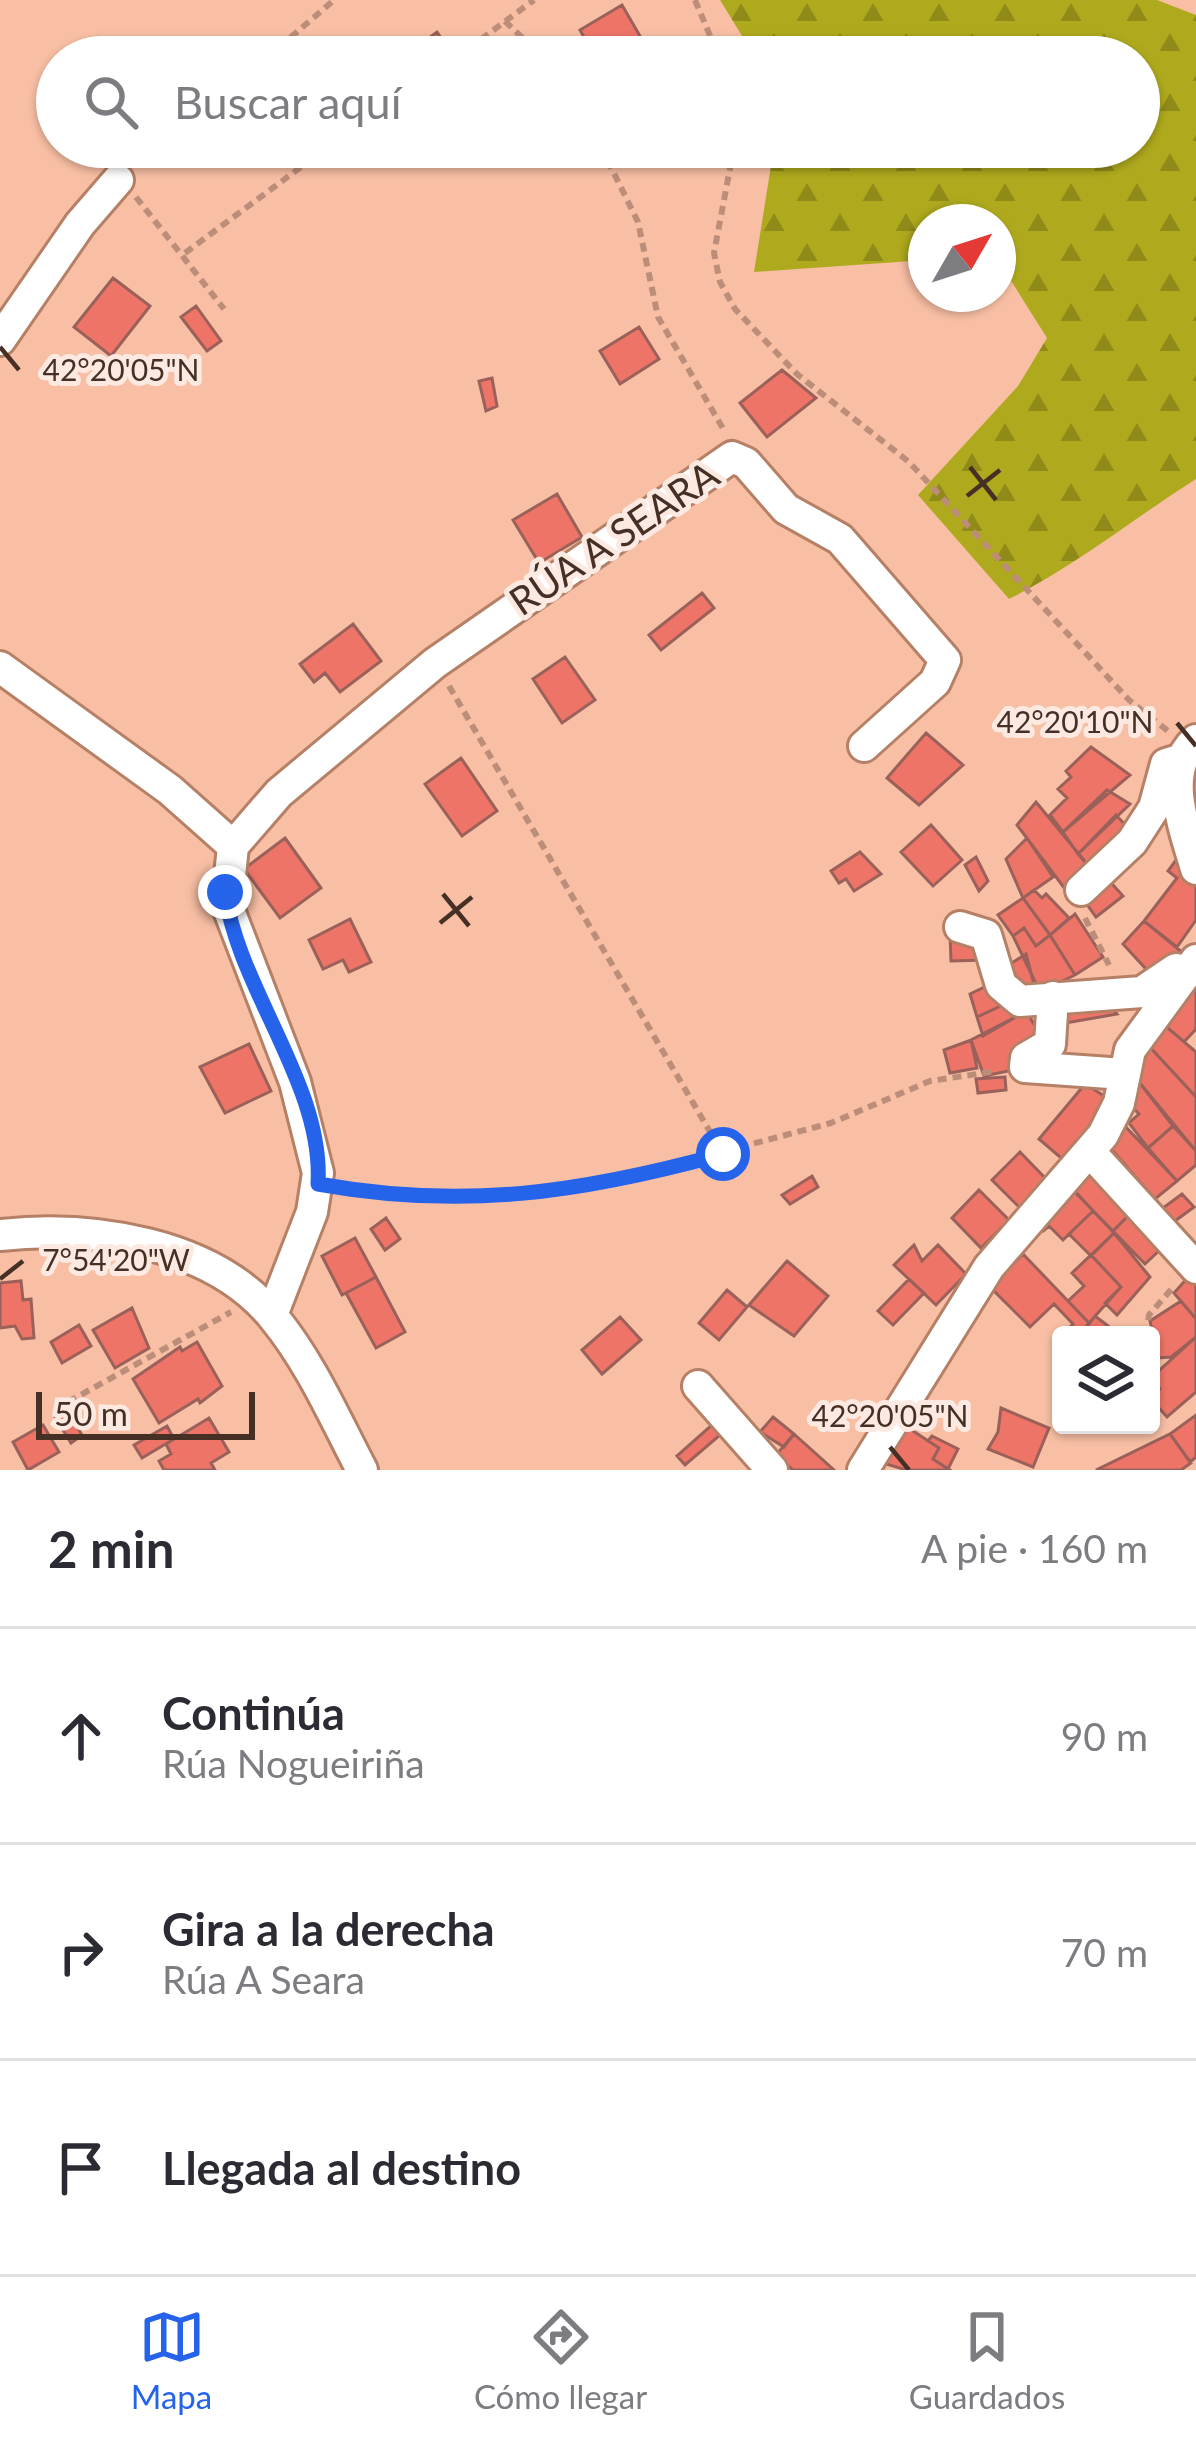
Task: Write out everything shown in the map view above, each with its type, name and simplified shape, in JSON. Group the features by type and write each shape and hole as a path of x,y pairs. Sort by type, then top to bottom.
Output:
{"street":[{"path":"0,340 118,180"},
{"name":"RÚA A SEARA","path":"233,846 279,793 435,663 737,457 787,509 840,539 945,660 935,682 864,746"},
{"path":"0,667 170,790 233,846 227,905 296,1082 316,1154 318,1184 312,1213 263,1306"},
{"path":"1189,748 1178,790 1196,869"},
{"path":"1081,890 1132,842 1154,808 1166,764 1189,748"},
{"path":"960,927 986,935 1007,994 1021,1001 1153,987 1196,948"},
{"path":"862,1470 989,1267 1091,1153 1114,1116 1143,1027 1196,960"},
{"path":"1053,997 1050,1044 1026,1058 1025,1067 1124,1074"},
{"path":"1091,1153 1191,1264"},
{"path":"0,1235 72,1231 202,1265 263,1306 312,1376 362,1470"},
{"path":"698,1386 772,1470"}],"path":[{"path":"292,36 334,0"},
{"path":"485,36 534,0"},
{"path":"695,0 710,36"},
{"path":"505,21 520,36"},
{"path":"185,253 300,168"},
{"path":"611,168 638,222 658,317 737,457"},
{"path":"730,168 714,253 720,283 744,322 796,374 894,448 1140,712 1189,748"},
{"path":"118,180 185,253 224,309"},
{"path":"435,663 723,1154"},
{"path":"1081,890 1075,903 1095,932 1118,994"},
{"path":"318,1184 398,1195 439,1192 466,1200 616,1180 832,1123 930,1081 1025,1067"},
{"path":"1147,1326 1149,1315 1191,1264"},
{"path":"55,1409 263,1306"}],"green space":[{"path":"720,0 1157,0 1196,15 1196,479 1009,599 918,495 1018,386 1047,338 1016,289 1016,204 908,204 908,261 754,272 771,168 1160,168 1160,36 742,36"}],"building":[{"path":"622,5 640,36 583,36 580,30"},
{"path":"113,278 150,306 111,356 74,327"},
{"path":"196,306 221,341 207,351 181,317"},
{"path":"639,327 659,359 620,384 600,351"},
{"path":"782,370 816,398 767,437 740,403"},
{"path":"492,378 497,406 486,411 479,381"},
{"path":"557,494 582,537 539,563 513,520"},
{"path":"702,593 714,608 661,650 649,635"},
{"path":"353,624 381,661 340,692 325,673 314,682 300,664"},
{"path":"565,657 595,700 562,723 533,679"},
{"path":"926,733 963,765 919,805 887,778"},
{"path":"1091,747 1130,775 1063,832 1050,815 1067,798 1058,789 1071,777 1066,771"},
{"path":"461,758 497,811 462,836 425,784"},
{"path":"1107,790 1130,804 1078,854 1063,832"},
{"path":"1036,802 1092,870 1068,893 1017,825"},
{"path":"1116,815 1132,832 1092,870 1078,854"},
{"path":"931,825 962,860 933,886 901,852"},
{"path":"285,838 321,888 280,918 244,869"},
{"path":"1027,838 1053,877 1023,898 1006,859"},
{"path":"860,852 881,874 854,891 846,879 839,883 831,871"},
{"path":"1179,856 1189,863 1196,885 1196,920 1177,947 1144,921 1177,878 1168,871"},
{"path":"976,857 988,881 979,891 965,865"},
{"path":"1105,876 1123,896 1096,917 1081,896"},
{"path":"1034,890 1042,898 1046,894 1069,918 1050,935 1023,898"},
{"path":"1023,898 1050,935 1036,946 1024,928 1013,936 998,915"},
{"path":"1075,914 1103,957 1075,975 1050,935"},
{"path":"350,919 371,962 349,972 343,960 323,969 309,940"},
{"path":"1144,921 1183,953 1157,981 1123,944"},
{"path":"1024,928 1036,946 1050,935 1075,975 1040,992 1013,936"},
{"path":"950,934 981,941 985,960 951,961"},
{"path":"1026,954 1035,988 1012,989 1002,969"},
{"path":"997,981 1007,1003 977,1017 970,994"},
{"path":"1196,984 1196,1029 1184,1042 1162,1023"},
{"path":"1016,999 1023,1013 983,1036 977,1017"},
{"path":"1105,1000 1117,1014 1060,1024 1061,1006"},
{"path":"1027,1011 1033,1023 1048,1016 1048,1037 1018,1069 984,1076 971,1040"},
{"path":"1162,1023 1196,1052 1196,1097 1148,1045"},
{"path":"971,1040 977,1068 950,1073 944,1050"},
{"path":"249,1044 271,1091 225,1113 200,1067"},
{"path":"1148,1045 1196,1097 1196,1151 1139,1082 1140,1062"},
{"path":"1005,1077 1006,1090 978,1093 976,1079"},
{"path":"1139,1082 1173,1126 1148,1148 1129,1123 1139,1114 1131,1106"},
{"path":"1085,1084 1109,1099 1067,1163 1039,1139"},
{"path":"1123,1124 1177,1181 1155,1199 1112,1150"},
{"path":"1173,1126 1196,1151 1196,1165 1177,1181 1148,1148"},
{"path":"1020,1152 1048,1181 1020,1208 992,1180"},
{"path":"1088,1167 1132,1212 1113,1231 1070,1187"},
{"path":"812,1176 818,1187 790,1204 782,1195"},
{"path":"979,1190 1009,1220 981,1248 952,1218"},
{"path":"1074,1190 1093,1211 1063,1240 1049,1226 1043,1231 1038,1227"},
{"path":"1182,1194 1194,1207 1175,1221 1163,1208"},
{"path":"1093,1211 1114,1233 1091,1256 1069,1234"},
{"path":"1132,1212 1164,1246 1145,1264 1113,1231"},
{"path":"386,1218 400,1239 385,1250 371,1229"},
{"path":"1114,1233 1150,1277 1117,1315 1105,1303 1121,1287 1091,1255"},
{"path":"355,1238 376,1277 342,1295 322,1256"},
{"path":"914,1245 922,1261 938,1245 966,1274 936,1305 894,1265"},
{"path":"1023,1254 1089,1323 1071,1326 1054,1304 1030,1327 990,1287"},
{"path":"1091,1255 1121,1287 1089,1323 1068,1301 1084,1286 1072,1273"},
{"path":"787,1261 828,1296 794,1336 749,1305"},
{"path":"1191,1274 1196,1278 1196,1319 1174,1293"},
{"path":"376,1277 405,1332 376,1348 346,1293"},
{"path":"909,1279 924,1293 893,1325 878,1311"},
{"path":"21,1281 23,1300 31,1299 34,1338 22,1339 15,1326 0,1328 0,1283"},
{"path":"727,1290 747,1307 719,1340 699,1323"},
{"path":"1181,1301 1196,1319 1196,1337 1171,1357 1160,1358 1160,1326 1151,1326 1150,1321"},
{"path":"132,1308 149,1348 115,1368 93,1330"},
{"path":"1095,1316 1108,1326 1087,1326"},
{"path":"620,1317 641,1340 602,1374 582,1350"},
{"path":"79,1325 91,1346 62,1363 51,1342"},
{"path":"1196,1337 1196,1392 1167,1417 1160,1409 1160,1370"},
{"path":"197,1342 222,1386 159,1423 133,1379 180,1347 182,1351"},
{"path":"66,1408 82,1435 71,1443 54,1415"},
{"path":"1001,1408 1049,1428 1033,1467 988,1449 998,1432"},
{"path":"1196,1415 1196,1457 1190,1462 1170,1434"},
{"path":"773,1417 794,1434 784,1447 760,1432"},
{"path":"209,1418 229,1452 211,1463 215,1470 164,1470 159,1461 171,1454 166,1444"},
{"path":"43,1425 59,1452 28,1470 13,1442"},
{"path":"712,1425 720,1435 685,1465 677,1456"},
{"path":"167,1426 174,1439 142,1458 134,1445"},
{"path":"907,1427 939,1448 933,1459 950,1470 906,1470 883,1463 887,1449 892,1452"},
{"path":"794,1434 834,1470 793,1470 776,1455"},
{"path":"1170,1434 1191,1463 1181,1470 1096,1470"},
{"path":"932,1436 958,1449 948,1469 933,1459 939,1448 928,1441"}],"route":[{"path":"225,892 235,934 296,1082 316,1154 318,1184 398,1195 439,1192 466,1200 522,1196 723,1154"}]}
